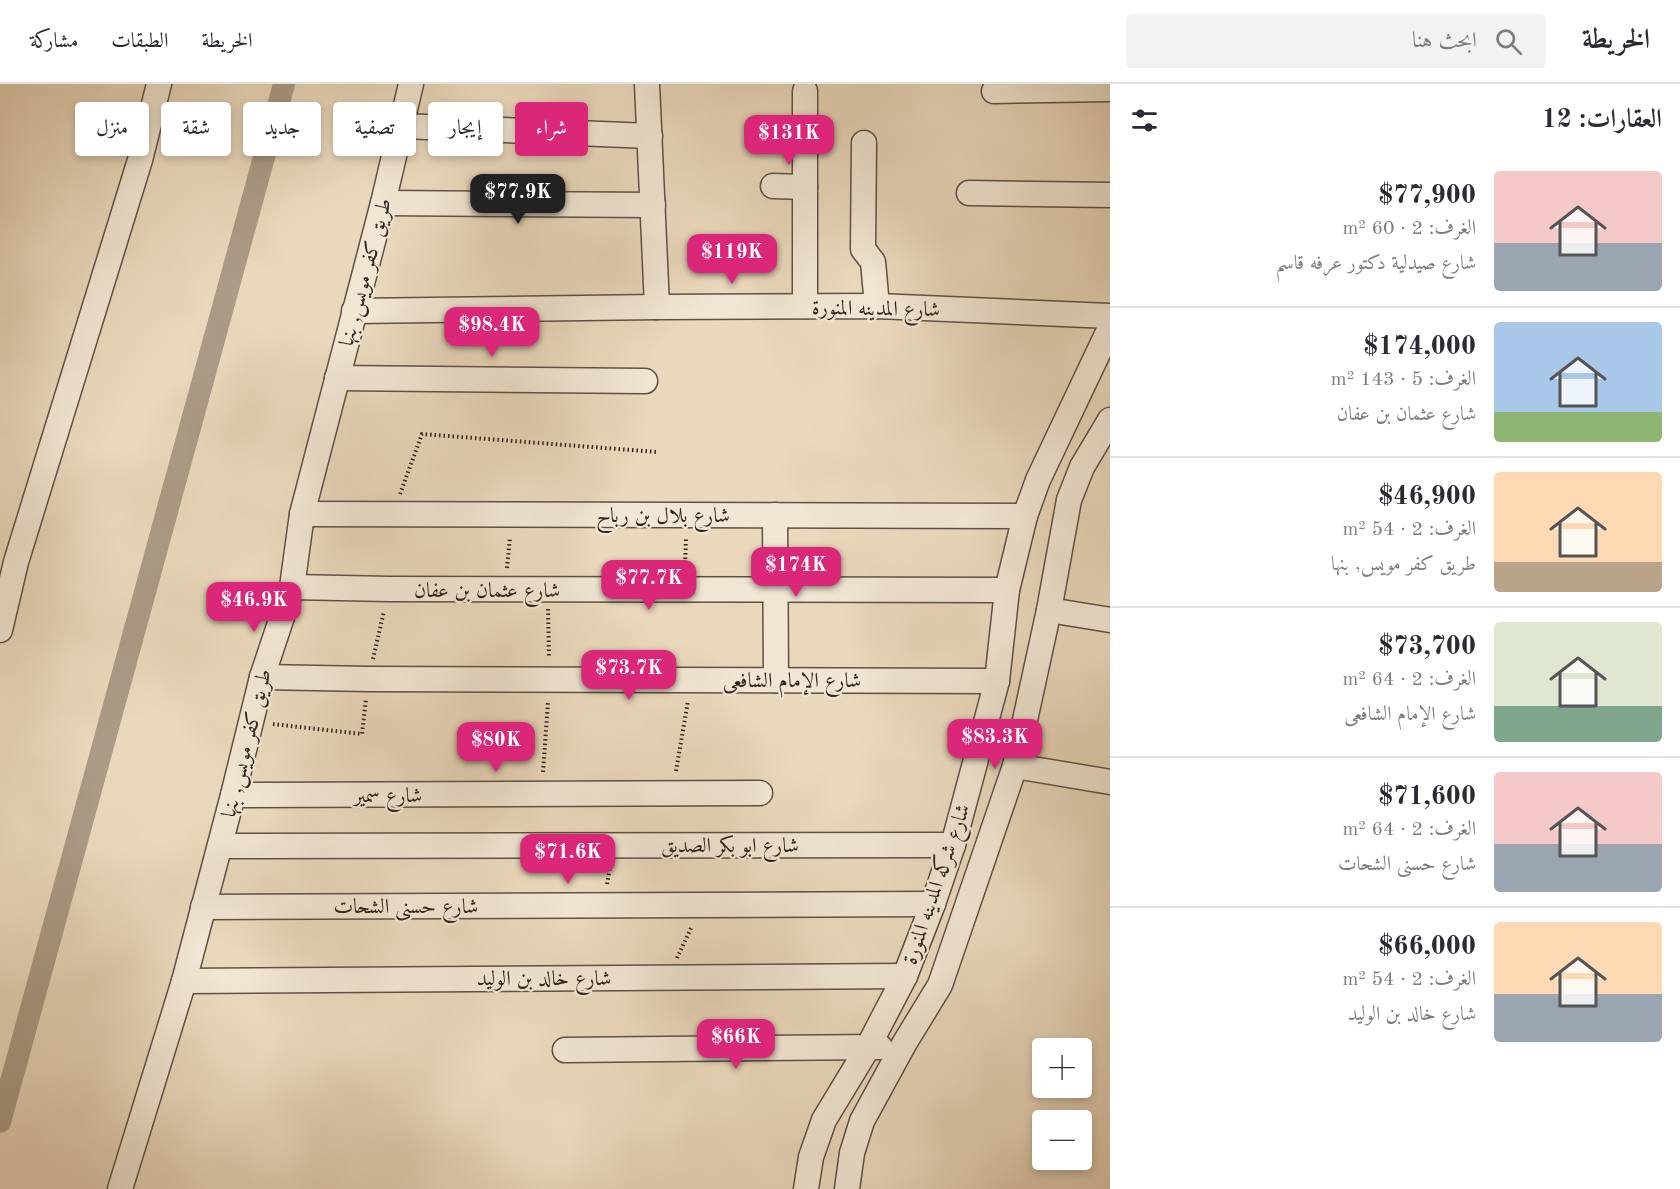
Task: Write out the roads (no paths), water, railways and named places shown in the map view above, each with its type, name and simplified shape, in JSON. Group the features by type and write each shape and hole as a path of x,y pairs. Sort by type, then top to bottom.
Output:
{"street":[{"path":"0,630 16,562 140,160 159,84"},
{"name":"طريق كفر مويس, بنها","path":"407,102 411,84"},
{"path":"647,84 657,307"},
{"path":"994,91 1110,89"},
{"path":"805,92 805,306"},
{"path":"416,127 650,136"},
{"path":"864,143 863,249 873,262 877,306"},
{"name":"طريق كفر مويس, بنها","path":"120,1189 184,981 262,676 292,587 302,514 395,156"},
{"path":"773,186 805,187"},
{"path":"969,193 1110,195"},
{"path":"383,203 653,205"},
{"name":"شارع المدينه المنورة","path":"354,311 877,306 1110,316"},
{"name":"شارع شركه المدينه المنورة","path":"806,1189 811,1156 824,1120 867,1049 905,976 933,904 953,845 997,681 1007,590 1025,516 1038,480 1110,328"},
{"path":"337,378 645,381"},
{"name":"شارع شركه المدينه المنورة","path":"847,1189 852,1153 862,1121 904,1044 940,985 1015,766 1049,610 1069,500 1082,467 1110,420"},
{"path":"1038,480 1074,483"},
{"name":"شارع بلال بن رباح","path":"302,514 1025,516"},
{"path":"775,515 776,680"},
{"name":"شارع عثمان بن عفان","path":"292,587 505,590 1007,590"},
{"path":"1049,610 1110,620"},
{"name":"شارع الإمام الشافعى","path":"262,676 369,679 997,681"},
{"path":"1015,766 1110,782"},
{"name":"شارع سمير","path":"233,795 760,793"},
{"name":"شارع ابو بكر الصديق","path":"220,846 953,845"},
{"name":"شارع حسنى الشحات","path":"203,907 933,904"},
{"name":"شارع خالد بن الوليد","path":"184,981 905,976"},
{"path":"565,1050 867,1049 904,1044"}],"waterway":[{"path":"0,1122 284,84"}]}
